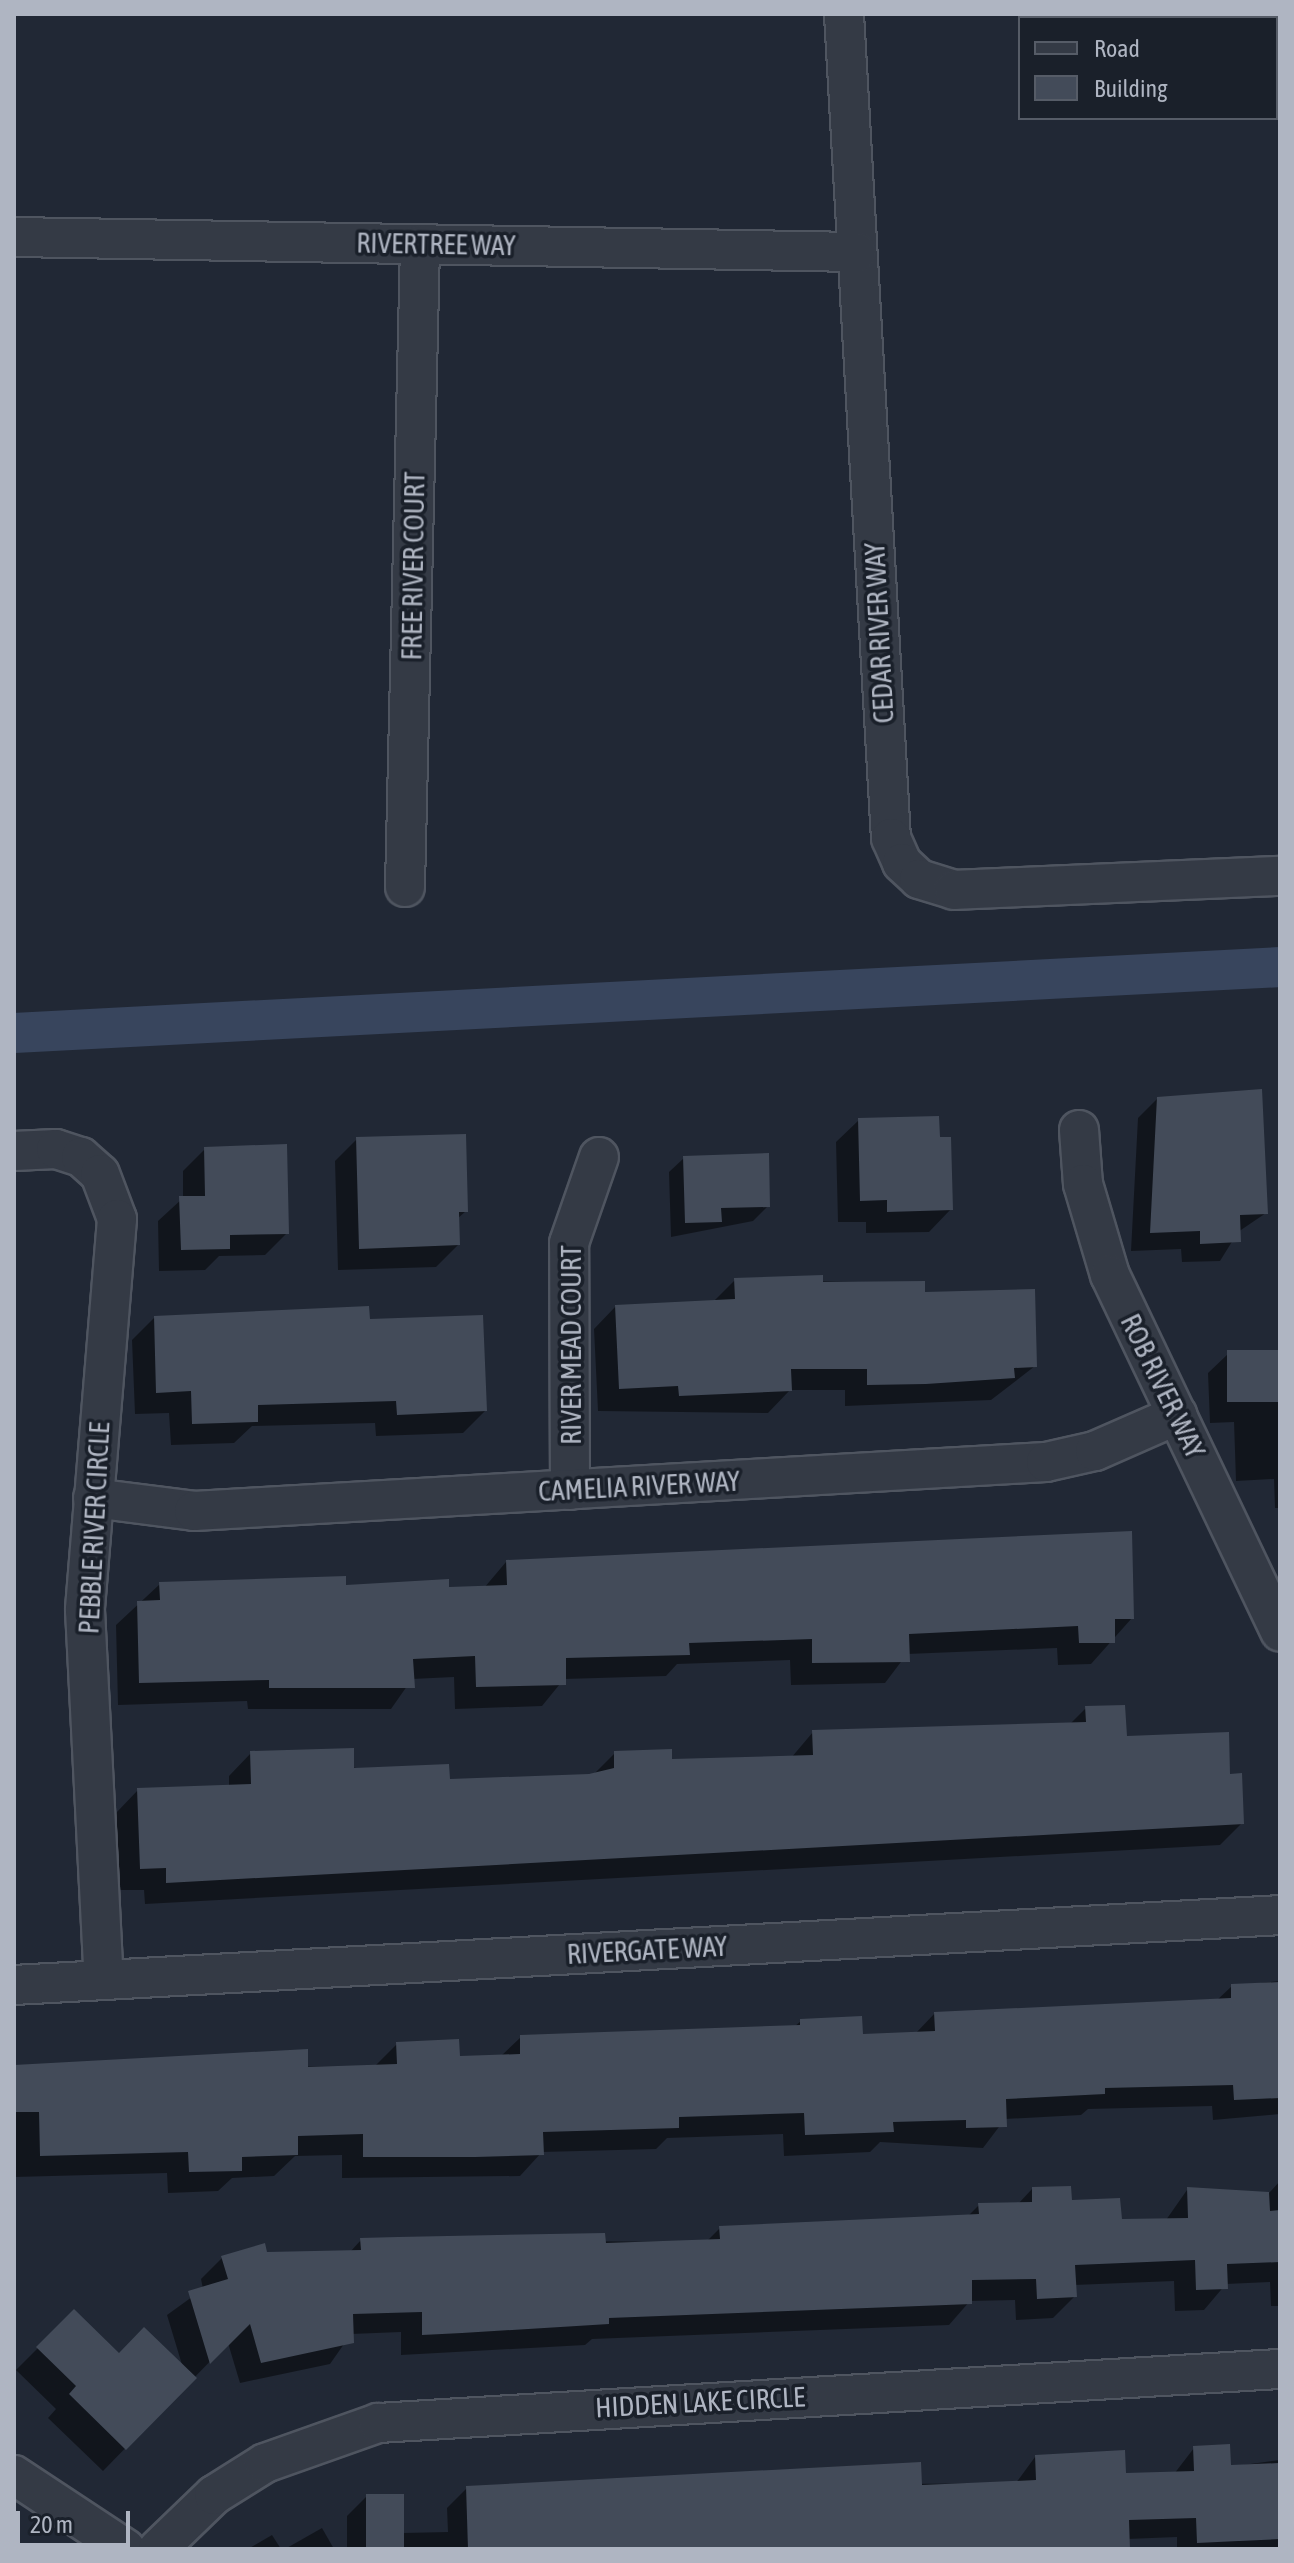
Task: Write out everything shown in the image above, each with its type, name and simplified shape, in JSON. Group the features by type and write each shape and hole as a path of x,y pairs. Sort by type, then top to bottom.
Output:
{"street":[{"name":"CEDAR RIVER WAY","path":"844,14 891,838 902,863 919,879 954,890 1280,876"},
{"name":"RIVERTREE WAY","path":"14,237 857,252"},
{"name":"FREE RIVER COURT","path":"405,887 420,244"},
{"name":"ROB RIVER WAY","path":"1079,1130 1095,1236 1280,1631"},
{"name":"PEBBLE RIVER CIRCLE","path":"14,1151 56,1149 81,1157 113,1196 85,1610 104,1979"},
{"name":"RIVER MEAD COURT","path":"570,1490 569,1243 599,1157"},
{"name":"CAMELIA RIVER WAY","path":"93,1498 194,1511 1046,1462 1095,1451 1177,1415"},
{"name":"RIVERGATE WAY","path":"14,1985 1280,1915"},
{"name":"HIDDEN LAKE CIRCLE","path":"158,2549 214,2495 265,2463 378,2423 1280,2369"},
{"path":"14,2475 126,2549"}],"building":[{"path":"1262,1089 1268,1214 1240,1215 1241,1242 1200,1244 1200,1231 1150,1233 1157,1097"},
{"path":"939,1116 940,1137 951,1137 953,1210 887,1212 887,1200 860,1201 858,1118"},
{"path":"466,1134 468,1212 459,1212 460,1245 359,1249 356,1137"},
{"path":"287,1144 289,1234 230,1235 230,1249 181,1250 179,1196 205,1196 204,1147"},
{"path":"769,1153 770,1207 721,1208 722,1222 685,1223 683,1156"},
{"path":"823,1275 823,1282 925,1281 925,1292 1035,1289 1037,1367 1014,1368 1015,1378 926,1384 867,1385 867,1369 791,1369 792,1391 679,1396 678,1386 619,1389 615,1305 735,1299 734,1278"},
{"path":"369,1306 370,1319 483,1315 487,1411 397,1415 396,1401 258,1405 258,1422 192,1424 191,1391 156,1393 154,1316"},
{"path":"1227,1350 1280,1350 1280,1402 1227,1402"},
{"path":"1132,1531 1134,1619 1115,1619 1115,1643 1079,1643 1078,1626 909,1634 910,1662 812,1663 812,1639 689,1643 690,1655 566,1658 566,1685 476,1687 475,1656 413,1659 415,1688 269,1688 269,1680 139,1683 137,1601 160,1600 159,1582 346,1576 346,1585 449,1579 449,1587 507,1585 506,1560"},
{"path":"1125,1705 1127,1736 1229,1732 1230,1774 1242,1773 1244,1824 166,1883 166,1868 140,1869 137,1788 251,1784 250,1751 354,1748 354,1768 449,1764 450,1779 589,1774 614,1768 614,1751 672,1749 672,1759 813,1755 812,1730 1086,1722 1085,1706"},
{"path":"1280,1982 1280,2098 1234,2100 1233,2085 1105,2088 1105,2094 1006,2099 1007,2127 966,2128 966,2120 893,2122 894,2132 805,2135 804,2113 679,2117 679,2128 543,2132 544,2155 475,2157 363,2157 363,2134 298,2136 298,2155 242,2157 242,2171 189,2172 188,2152 40,2156 39,2112 14,2112 14,2065 308,2049 308,2067 397,2064 396,2042 459,2039 460,2056 520,2054 520,2035 800,2025 800,2019 862,2016 863,2034 935,2031 934,2012 1231,1998 1231,1984"},
{"path":"1071,2186 1072,2200 1120,2198 1122,2219 1188,2218 1187,2187 1269,2192 1270,2211 1280,2210 1280,2262 1227,2264 1228,2289 1196,2290 1195,2260 1075,2265 1077,2297 1037,2299 1036,2279 972,2280 972,2304 609,2318 609,2324 462,2333 422,2335 422,2312 353,2314 354,2343 261,2363 250,2324 210,2364 188,2291 228,2279 221,2256 265,2243 267,2252 361,2250 360,2238 605,2233 606,2243 720,2239 719,2226 979,2214 978,2203 1032,2202 1032,2187"},
{"path":"74,2309 119,2353 144,2327 197,2378 126,2450 69,2394 76,2386 36,2347"},
{"path":"1230,2444 1231,2465 1279,2463 1280,2539 1197,2543 1196,2518 1129,2520 1130,2549 468,2549 466,2486 921,2462 922,2485 1036,2480 1035,2455 1125,2450 1126,2473 1194,2471 1193,2446"},
{"path":"366,2494 404,2494 404,2549 366,2549"}],"waterway":[{"path":"14,1033 1280,967"}]}
